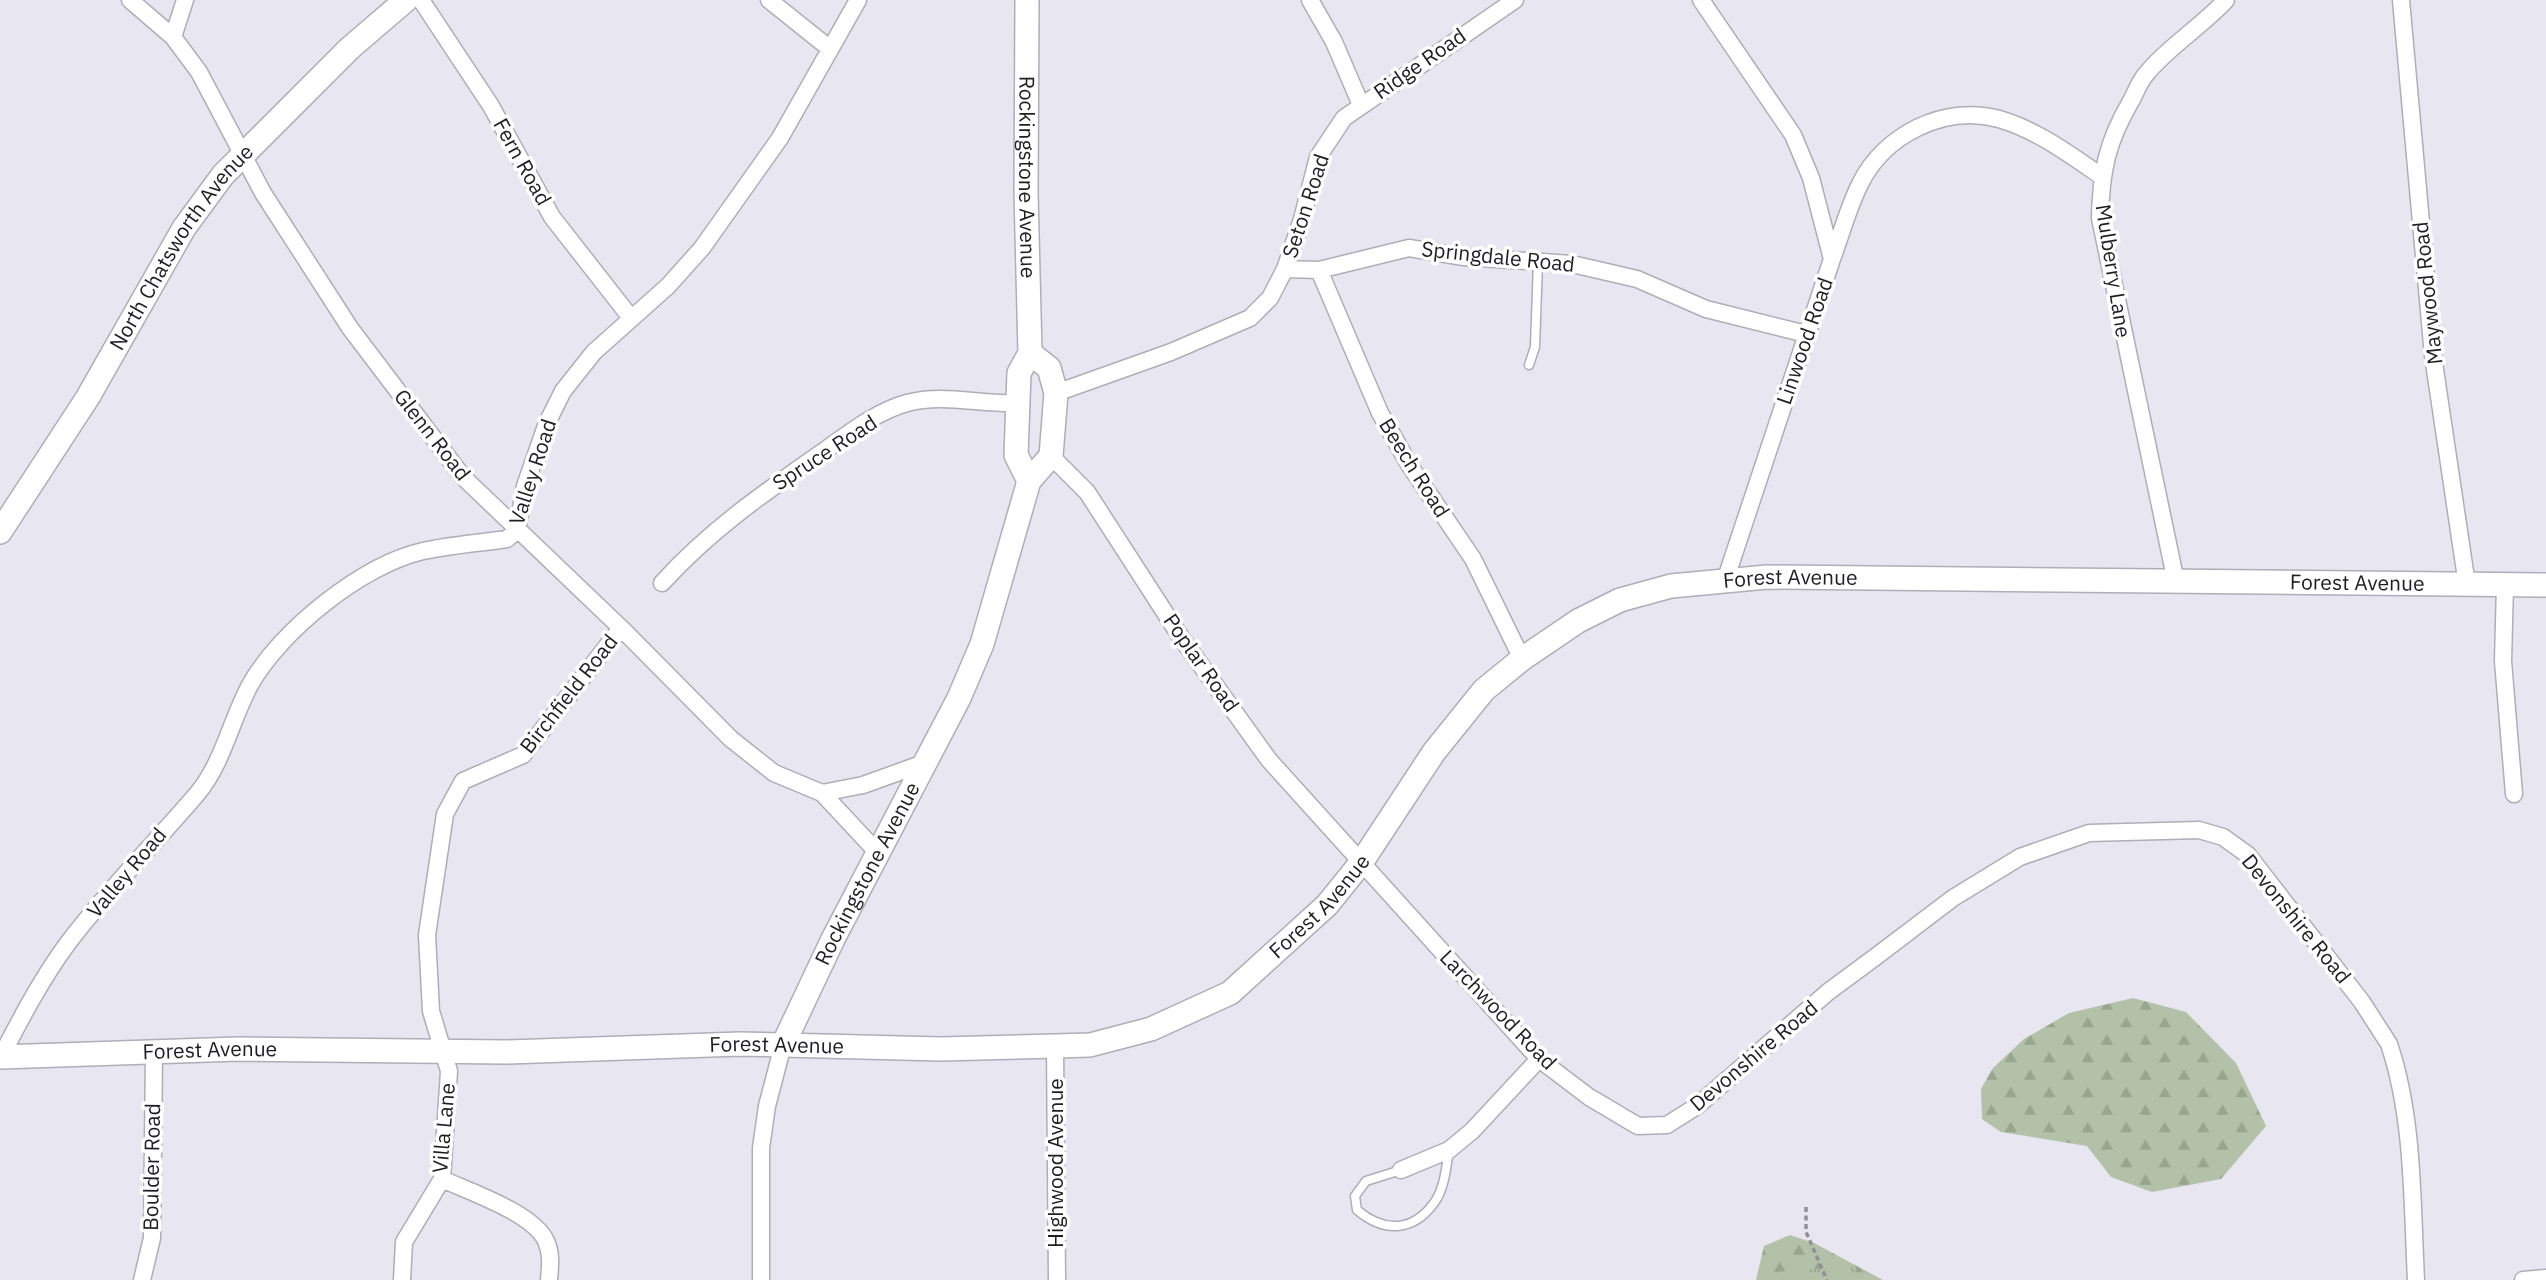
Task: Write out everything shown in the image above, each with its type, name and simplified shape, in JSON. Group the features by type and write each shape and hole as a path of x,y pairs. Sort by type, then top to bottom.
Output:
{"street":[{"name":"Glenn Road","path":"130,0 173,37 199,72 263,193 350,328 463,477 621,628 731,739 774,773 822,793 878,853"},
{"path":"173,37 185,0"},
{"name":"North Chatsworth Avenue","path":"0,532 88,397 184,228 243,153 350,48 407,0"},
{"name":"Fern Road","path":"421,0 491,106 552,217 631,318"},
{"path":"769,0 829,48"},
{"name":"Valley Road","path":"1,1058 24,1012 68,944 214,770 239,707 260,667 315,610 361,579 422,551 507,539 517,530 525,485 547,423 563,391 594,352 668,286 702,248 780,138 858,0"},
{"name":"Rockingstone Avenue","path":"1027,0 1026,194 1030,353 1019,373 1016,455 1029,481"},
{"path":"1310,0 1334,42 1361,105"},
{"name":"Ridge Road","path":"1361,105 1515,0"},
{"name":"Linwood Road","path":"1701,0 1793,135 1811,177 1832,260 1725,581"},
{"name":"Mulberry Lane","path":"2176,582 2100,218 2101,176 2107,151 2122,117 2147,73 2206,22 2226,0"},
{"name":"Maywood Road","path":"2401,0 2433,356 2467,585"},
{"name":"Seton Road","path":"1285,269 1302,219 1318,157 1344,118 1361,105"},
{"path":"1832,260 1860,184 1882,153 1903,135 1931,121 1969,116 1997,119 2051,142 2101,176"},
{"name":"Springdale Road","path":"1285,269 1319,270 1409,248 1464,257 1572,264 1637,279 1706,309 1806,334"},
{"path":"1055,393 1171,352 1250,318 1270,298 1285,269"},
{"name":"Beech Road","path":"1319,270 1380,413 1410,466 1473,559 1522,659"},
{"path":"1030,353 1049,368 1055,393 1051,456"},
{"name":"Spruce Road","path":"662,583 695,547 744,506 858,427 906,403 948,399 1019,402"},
{"name":"Rockingstone Avenue","path":"761,1280 761,1148 767,1106 783,1045 878,853 959,698 982,644 1029,481 1051,456"},
{"name":"Poplar Road","path":"1051,456 1087,492 1182,639 1269,760 1362,863"},
{"name":"Forest Avenue","path":"1,1058 238,1049 444,1051 783,1045 941,1049 1090,1045 1151,1029 1230,993 1289,943 1327,905 1362,863 1434,752 1484,690 1522,659 1578,621 1620,600 1671,586 1767,578 2546,585"},
{"path":"2505,585 2503,661 2514,794"},
{"name":"Birchfield Road","path":"444,1051 431,1011 426,935 445,814 463,781 523,755 621,628"},
{"path":"822,793 863,785 924,763"},
{"name":"Devonshire Road","path":"1657,1127 1667,1125 1697,1106 1828,992 1953,898 2020,857 2090,833 2199,830 2223,837 2248,855 2331,960 2389,1044 2399,1072 2410,1165 2416,1280"},
{"name":"Larchwood Road","path":"1362,863 1539,1059 1589,1097 1638,1126 1657,1127"},
{"name":"Highwood Avenue","path":"1055,1046 1057,1280"},
{"name":"Villa Lane","path":"402,1280 404,1242 442,1179 449,1071 444,1051"},
{"name":"Boulder Road","path":"142,1280 152,1238 154,1052"},
{"path":"1401,1170 1449,1150 1472,1131 1539,1059"},
{"path":"442,1179 528,1220 546,1240 550,1258 549,1280"},
{"path":"2523,1280 2546,1278"}],"lane":[{"path":"1529,365 1535,347 1538,262"},
{"path":"1401,1170 1366,1181 1355,1196 1357,1210 1374,1224 1394,1227 1417,1220 1435,1203 1444,1181 1449,1150"}],"path":[{"path":"1806,1207 1806,1232 1827,1280"}],"green space":[{"path":"2133,998 2186,1012 2236,1063 2266,1126 2221,1179 2152,1192 2111,1177 2087,1146 2001,1132 1982,1119 1981,1089 1993,1068 2024,1039 2069,1013"},
{"path":"1790,1235 1814,1243 1883,1280 1756,1280 1764,1246"},
{"path":"1856,1266 1855,1280 1774,1280 1774,1272"}]}
